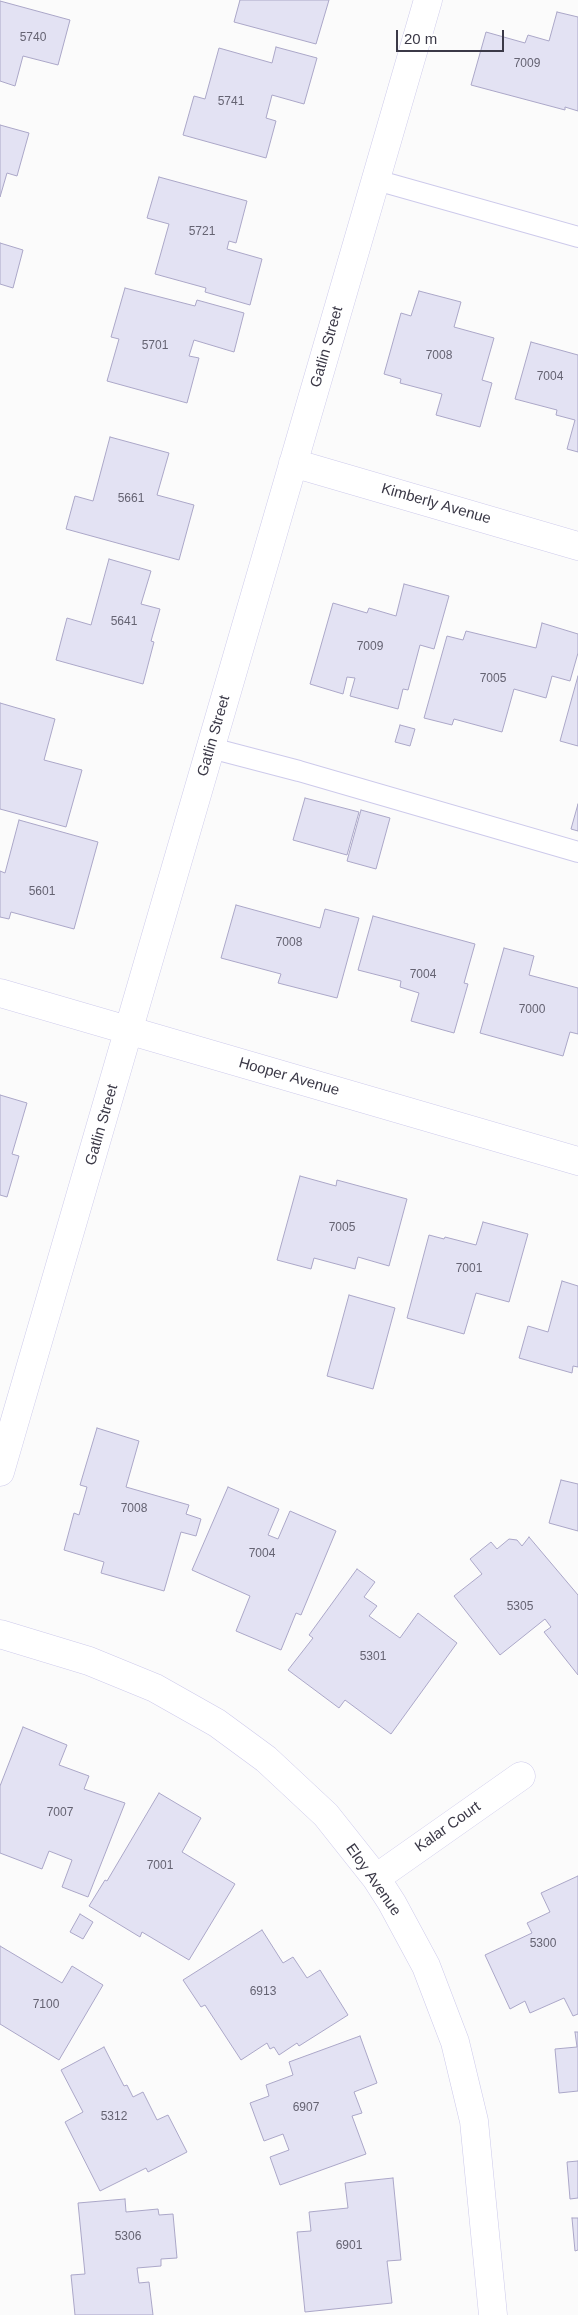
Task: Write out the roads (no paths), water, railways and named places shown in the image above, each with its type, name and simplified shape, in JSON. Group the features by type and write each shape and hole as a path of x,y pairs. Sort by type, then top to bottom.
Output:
{"street":[{"name":"Gatlin Street","path":"0,1472 428,0"},
{"name":"Kimberly Avenue","path":"294,463 578,546"},
{"name":"Hooper Avenue","path":"0,993 578,1161"},
{"name":"Eloy Avenue","path":"0,1634 90,1661 155,1688 217,1723 266,1759 326,1815 376,1878 392,1903 426,1966 456,2042 474,2121 493,2315"},
{"name":"Kalar Court","path":"376,1878 521,1776"}],"lane":[{"path":"376,180 578,237"},
{"path":"211,748 299,770 578,852"}]}
